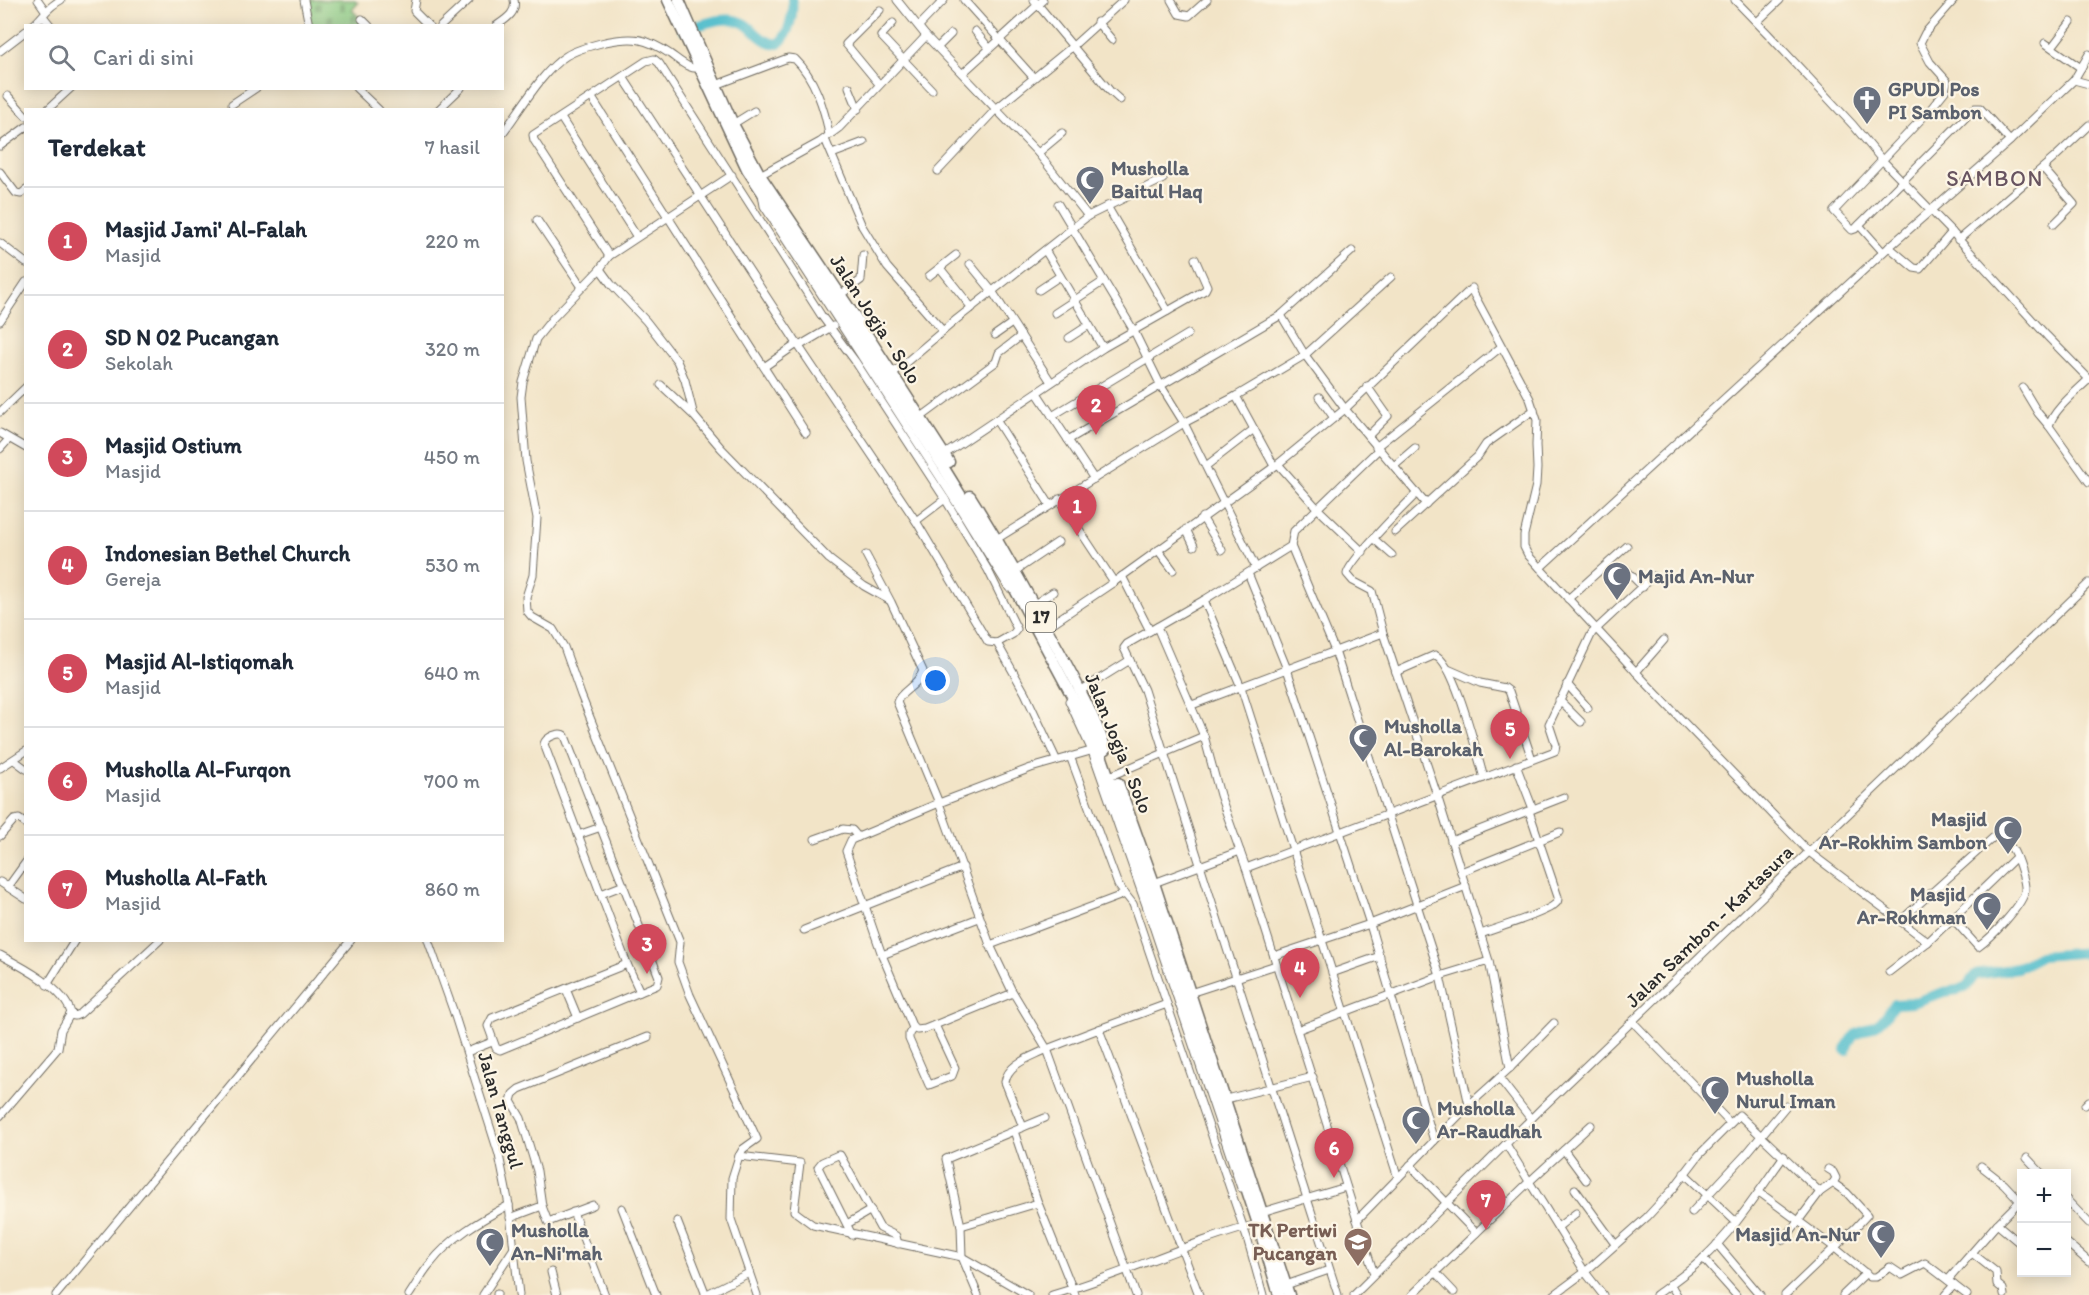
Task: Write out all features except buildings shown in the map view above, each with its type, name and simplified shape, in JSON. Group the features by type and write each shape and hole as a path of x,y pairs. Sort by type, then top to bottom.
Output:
{"highway":[{"name":"17","path":"668,0 703,67"},
{"name":"17","path":"678,0 703,67"},
{"name":"Jalan Jogja - Solo","path":"703,67 716,85 733,124 760,175 840,295 845,317 891,375 921,418 941,457"},
{"name":"Jalan Jogja - Solo","path":"703,67 747,169 1015,571 1080,691 1148,887 1190,993 1226,1099 1280,1295"},
{"name":"Jalan Jogja - Solo","path":"994,541 1030,620 1055,660 1099,749 1115,774 1148,887 1248,1203 1260,1220 1287,1290"}],"street":[{"path":"38,0 50,24"},
{"path":"34,24 61,0"},
{"path":"304,0 309,24"},
{"path":"416,0 414,11 427,24"},
{"path":"443,24 469,0"},
{"path":"498,24 513,12 514,0"},
{"path":"897,0 926,36 1038,153 1088,216"},
{"path":"919,26 944,0"},
{"path":"964,0 1033,77"},
{"path":"938,171 997,108 1073,46 1124,0"},
{"path":"1171,0 1179,14 1189,16 1207,0"},
{"path":"1735,0 2089,379 2050,420 2049,426"},
{"path":"1757,22 1780,0"},
{"path":"1954,0 1925,33 1920,44 1930,62 1947,81 1945,91 1929,111 1834,209 1852,230 1977,107 1987,114 2010,141"},
{"path":"963,73 1038,1 1110,91 1120,100"},
{"path":"879,84 846,44 880,10"},
{"path":"362,19 367,24"},
{"path":"1097,22 1112,40"},
{"path":"2071,22 2048,45 2081,68"},
{"path":"893,23 881,36 932,90"},
{"path":"975,31 989,48"},
{"path":"0,51 24,33"},
{"path":"938,47 951,34"},
{"path":"760,175 827,137 858,109 926,36"},
{"path":"504,131 550,70 573,52 601,43 635,38 657,45 687,66 703,67"},
{"path":"1540,568 1886,250 2010,141 2074,80 2089,54"},
{"path":"609,256 533,135 651,58 656,60 830,328 855,361 945,499 988,570 1017,629"},
{"path":"716,85 788,58 795,59 814,86 826,119 827,137 832,154 862,226 887,267 943,331"},
{"path":"623,77 798,345 916,521 988,642 996,644 1030,620 952,496 845,317 830,328 798,345 764,366"},
{"path":"2074,80 2089,84"},
{"path":"849,87 858,109"},
{"path":"49,108 69,90"},
{"path":"232,104 253,90"},
{"path":"358,90 377,108"},
{"path":"364,95 368,90"},
{"path":"440,108 459,90"},
{"path":"8,96 24,114"},
{"path":"592,98 806,433"},
{"path":"733,124 754,111"},
{"path":"561,118 637,237"},
{"path":"1959,240 2089,125"},
{"path":"0,146 24,129"},
{"path":"19,133 24,139"},
{"path":"1038,153 1062,133"},
{"path":"832,154 864,142"},
{"path":"2043,168 2074,204 2054,224"},
{"path":"0,172 16,193 21,194 24,192"},
{"path":"732,175 609,256 600,269 536,339 522,390 526,461 537,518 532,575 526,597 527,611 532,617 553,629 564,647 580,695 680,942 678,962 690,995 757,1139 743,1149 739,1156 732,1178 731,1219 757,1295"},
{"path":"891,375 992,291 1088,216 1163,179"},
{"path":"1058,204 1134,331 1161,386 1184,423 1256,568"},
{"path":"1107,206 1168,311"},
{"path":"537,220 582,287"},
{"path":"1859,225 1886,250 1914,268 1920,269 1952,232"},
{"path":"0,243 24,261"},
{"path":"1045,250 1103,348"},
{"path":"1068,440 1281,315 1352,251"},
{"path":"840,295 861,280 863,255"},
{"path":"929,276 956,255"},
{"path":"941,457 1103,348 1207,288 1195,259"},
{"path":"970,264 992,291 1051,382"},
{"path":"940,268 972,308"},
{"path":"600,269 646,321 677,362 694,416"},
{"path":"1039,290 1060,276"},
{"path":"994,541 1184,423 1236,396 1305,355 1391,277"},
{"path":"1055,313 1104,281"},
{"path":"0,321 24,288"},
{"path":"1047,627 1114,582 1276,465 1345,409 1472,289 1537,420 1537,476 1524,544 1528,555 1646,683 1809,852 1928,942"},
{"path":"1281,315 1305,355 1345,409 1426,504"},
{"path":"995,335 1012,322"},
{"path":"1069,338 1089,325"},
{"path":"1052,416 1188,334"},
{"path":"921,418 996,362 999,353 1021,336"},
{"path":"1469,1105 1440,976 1335,651 1291,546 1294,531 1378,448 1501,347"},
{"path":"660,385 694,416 721,448 828,559 864,586 891,602"},
{"path":"1367,386 1388,416 1368,436"},
{"path":"2023,387 2038,413 2086,472 2089,482"},
{"path":"0,412 24,389"},
{"path":"675,399 687,390"},
{"path":"1037,393 1094,479"},
{"path":"1236,396 1276,465 1363,552"},
{"path":"1319,397 1334,418"},
{"path":"1395,532 1478,456 1486,444 1534,410"},
{"path":"996,420 1050,506"},
{"path":"1206,466 1254,429"},
{"path":"0,433 24,447"},
{"path":"0,449 9,439"},
{"path":"1394,466 1415,448"},
{"path":"1417,493 1374,539 1349,568 1347,574 1353,581 1371,590 1489,961 1510,1068"},
{"path":"916,521 945,499"},
{"path":"1059,499 1114,582"},
{"path":"1202,518 1222,550"},
{"path":"1186,529 1194,546"},
{"path":"1374,539 1392,555"},
{"path":"1015,571 1058,542"},
{"path":"1291,546 1125,646 1124,650 1141,681 1338,1295"},
{"path":"1568,599 1626,546"},
{"path":"1158,550 1173,570"},
{"path":"866,555 923,670 917,684 900,696 898,705 939,803 990,945 1012,993 1047,1049 1136,1295"},
{"path":"1627,571 1643,587"},
{"path":"1248,573 1287,669 1341,833 1392,995 1434,1141"},
{"path":"1122,576 1150,631"},
{"path":"1246,868 1555,751 1557,748 1549,724 1586,642 1596,628 1653,576"},
{"name":"Jalan Sambon - Kartasura","path":"1354,1295 1531,1119 2089,583"},
{"path":"1034,605 1053,592"},
{"path":"1204,600 1241,687 1398,1178"},
{"path":"1157,627 1204,736 1220,795 1246,868 1374,1274"},
{"path":"1192,705 1383,633"},
{"path":"1636,672 1664,640"},
{"path":"996,644 1025,693 1056,759"},
{"path":"1396,672 1435,655 1442,659 1454,680 1484,778"},
{"path":"1080,691 1130,660"},
{"path":"1448,669 1480,683 1505,688 1509,691 1532,759"},
{"path":"1567,684 1588,708"},
{"path":"1559,700 1581,722"},
{"path":"627,964 492,1018 488,1026 492,1042 500,1050 657,985 660,978 564,734 547,738 544,744 627,964 640,992"},
{"path":"1115,774 1204,736"},
{"path":"913,1028 882,955 846,851 851,840 939,803 1056,759 1099,749"},
{"path":"0,768 24,753"},
{"path":"1070,756 1118,885 1133,904 1243,1228 1263,1295"},
{"path":"14,759 24,767"},
{"path":"1481,934 1558,902 1516,765"},
{"path":"1451,841 1564,797"},
{"path":"0,836 14,819 24,823"},
{"path":"578,835 601,826"},
{"path":"815,839 843,830 852,830 858,837"},
{"path":"1461,872 1560,832"},
{"path":"1900,921 1995,834 2009,845 2016,856 2025,891 2012,914 1978,947 1952,918"},
{"path":"1148,887 1240,851"},
{"path":"1889,972 1928,942 2016,856"},
{"path":"8,887 24,865"},
{"path":"804,930 963,867"},
{"path":"0,882 24,898"},
{"path":"601,894 624,885"},
{"path":"1274,956 1370,924 1466,886"},
{"path":"990,945 1125,894"},
{"path":"882,955 979,918"},
{"path":"47,985 74,942"},
{"path":"70,1015 80,1014 158,942"},
{"path":"56,1295 349,942"},
{"name":"Jalan Tanggul","path":"429,942 497,1147 509,1205 519,1295"},
{"path":"0,955 26,969 47,985 67,1004 70,1015 61,1030 58,1048 0,1116"},
{"path":"1332,973 1380,956"},
{"path":"1297,1030 1440,976 1489,961"},
{"path":"1190,993 1276,965"},
{"path":"566,990 578,1018"},
{"path":"913,1028 920,1030 935,1025 1012,993"},
{"path":"1023,1127 1005,1082 1011,1067 1047,1049 1167,1004"},
{"path":"1633,1022 1730,1123"},
{"path":"1357,1220 1469,1105 1510,1068 1554,1023"},
{"path":"913,1028 909,1039 929,1085 952,1076 955,1068 935,1025"},
{"path":"1099,1029 1199,1295"},
{"path":"593,1205 548,1222 542,1206 537,1171 521,1118 513,1105 513,1094 519,1089 648,1037"},
{"path":"467,1052 492,1042"},
{"path":"1226,1099 1312,1077"},
{"path":"1499,1078 1531,1119"},
{"path":"1692,1212 1762,1136 1786,1106"},
{"path":"1554,1295 1585,1272 1652,1211 1737,1116 1741,1115 1820,1192"},
{"path":"978,1295 962,1257 961,1226 946,1159 1045,1118"},
{"path":"1412,1295 1591,1125"},
{"path":"1014,1131 1038,1203 1073,1292"},
{"path":"1506,1144 1585,1272 1603,1295"},
{"path":"1564,1150 1586,1180"},
{"path":"852,1235 818,1167 822,1162 840,1155 880,1228 896,1236 898,1244"},
{"path":"739,1156 800,1163 794,1211 813,1225 962,1257 1028,1295"},
{"path":"1656,1295 1701,1260 1717,1244 1759,1192 1784,1156"},
{"path":"2027,1158 2038,1169"},
{"path":"1410,1165 1476,1233"},
{"path":"1981,1166 2017,1197"},
{"path":"1784,1240 1820,1192 1833,1183 1837,1176 1828,1169"},
{"path":"1684,1173 1736,1222"},
{"path":"1785,1295 1856,1228 1866,1214 1847,1193 1833,1183"},
{"path":"1052,1295 1073,1292 1182,1249 1243,1228 1308,1198 1346,1186"},
{"path":"1575,1189 1615,1244"},
{"path":"1759,1192 1874,1278 1890,1267 1904,1275 1925,1263 1967,1295"},
{"path":"961,1226 1038,1203"},
{"path":"2071,1203 2089,1223"},
{"path":"409,1295 432,1262 453,1240 468,1228 509,1205"},
{"path":"1948,1280 2017,1205"},
{"path":"510,1218 542,1206"},
{"path":"622,1208 656,1295"},
{"path":"847,1224 871,1210"},
{"path":"573,1212 605,1295"},
{"path":"1558,1227 1576,1213"},
{"path":"1260,1220 1275,1295"},
{"path":"677,1221 706,1295 749,1273"},
{"path":"1997,1224 2017,1241"},
{"path":"1717,1244 1760,1295"},
{"path":"2071,1246 2089,1263"},
{"path":"483,1295 514,1248"},
{"path":"1971,1253 1996,1272 1997,1284 2004,1295"},
{"path":"1701,1260 1736,1295"},
{"path":"1287,1290 1329,1270"},
{"path":"550,1272 556,1295"},
{"path":"1436,1273 1454,1292"},
{"path":"1843,1295 1866,1273"},
{"path":"1670,1284 1677,1295"},
{"path":"1945,1295 1954,1285"}],"green space":[{"path":"306,0 355,0 358,3 352,10 366,24 310,24"}],"waterway":[{"path":"683,30 714,21 738,21 764,39 778,44 785,36 790,24 792,0"},
{"path":"1846,1051 1851,1039 1879,1023 1895,1004 1912,1003 1944,992 1958,990 1967,986 1975,975 2017,968 2040,956 2089,952"}],"place":[{"name":"GPUDI Pos PI Sambon","path":"1867,126"},
{"name":"Musholla Baitul Haq","path":"1090,206"},
{"name":"SD N 02 Pucangan","path":"1096,435"},
{"name":"Masjid Jami' Al-Falah","path":"1077,536"},
{"name":"Majid An-Nur","path":"1617,602"},
{"name":"Masjid Al-Istiqomah","path":"1510,759"},
{"name":"Musholla Al-Barokah","path":"1363,764"},
{"name":"Masjid Ar-Rokhim Sambon","path":"2008,856"},
{"name":"Masjid Ar-Rokhman","path":"1987,932"},
{"name":"Masjid Ostium","path":"647,974"},
{"name":"Indonesian Bethel Church","path":"1300,998"},
{"name":"Musholla Nurul Iman","path":"1715,1116"},
{"name":"Musholla Ar-Raudhah","path":"1416,1146"},
{"name":"Musholla Al-Furqon","path":"1334,1178"},
{"name":"Musholla Al-Fath","path":"1486,1230"},
{"name":"Masjid An-Nur","path":"1881,1260"},
{"name":"Musholla An-Ni'mah","path":"490,1268"},
{"name":"TK Pertiwi Pucangan","path":"1358,1268"}],"district":[{"name":"SAMBON","path":"1995,178"}]}
